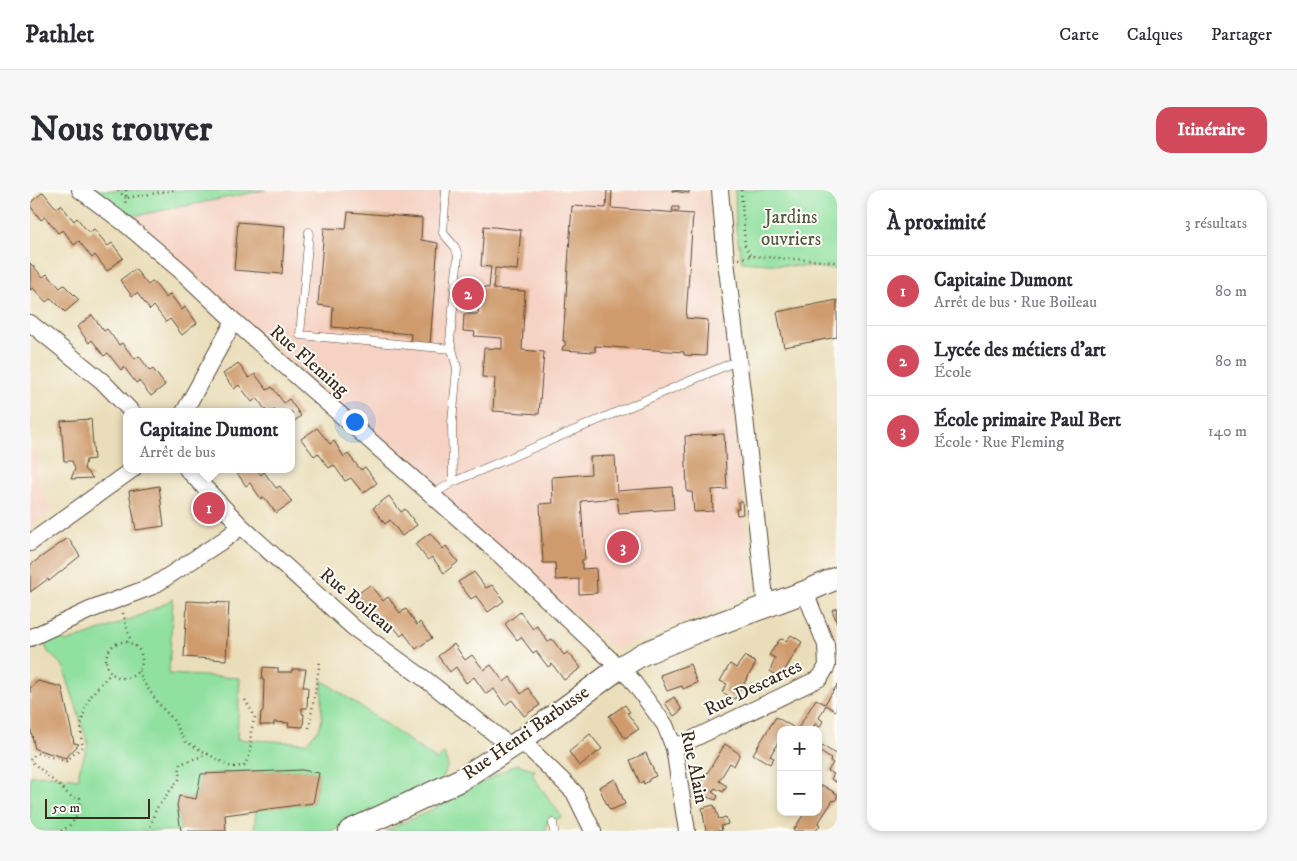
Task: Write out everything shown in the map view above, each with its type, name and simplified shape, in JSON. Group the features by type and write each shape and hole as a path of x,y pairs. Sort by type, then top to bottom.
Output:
{"street":[{"name":"Rue Fleming","path":"80,190 123,222 181,271 234,321 500,555 619,668"},
{"path":"720,190 726,261 765,598 771,603"},
{"path":"186,408 234,321"},
{"path":"30,323 102,381 128,408"},
{"path":"30,543 127,473"},
{"name":"Rue Boileau","path":"191,473 241,526 268,548 354,628 425,679 505,742 526,746 531,750 574,792 593,831"},
{"path":"30,638 90,610 153,586 225,539 241,526"},
{"path":"805,592 837,578"},
{"name":"Rue Henri Barbusse","path":"350,831 460,780 516,744 619,668 658,648 771,603 805,592"},
{"name":"Rue Descartes","path":"674,748 820,678 827,666 826,645 805,592"},
{"name":"Rue Alain","path":"619,668 631,679 665,725 674,748 687,831"}],"lane":[{"path":"446,190 443,233 455,247 458,255 450,341 457,368 452,423 453,482"},
{"path":"309,232 300,335 452,349"},
{"path":"432,495 453,482 738,360"}],"path":[{"path":"126,190 126,198 174,190"},
{"path":"741,190 744,245 751,256"},
{"path":"726,261 751,256 837,262"},
{"path":"119,599 130,639 128,642"},
{"path":"128,642 134,644 141,653 142,666 139,671 128,678 116,677 111,673 106,662 108,651 116,643 128,642"},
{"path":"309,728 320,661"},
{"path":"139,671 144,683 172,718 186,742 232,767 244,766 250,755 251,732 255,717 244,698"},
{"path":"61,831 68,828 77,816 80,798 73,798 30,760 36,754 66,761 83,746 82,723 90,698 111,673"},
{"path":"149,831 156,809 179,779 180,764 208,754"}],"shaded area":[{"path":"256,190 709,190 710,214 730,374 752,592 687,621 616,649 448,503 128,214"},
{"path":"30,448 37,451 39,483 51,511 30,526"}],"green space":[{"path":"95,190 266,190 129,217"},
{"name":"Jardins ouvriers","path":"735,190 837,190 837,269 742,262 736,230"},
{"path":"173,599 169,674 240,678 237,739 306,743 319,729 322,719 322,680 437,760 444,753 448,766 442,780 422,792 334,831 254,831 256,810 313,803 319,773 302,770 201,774 196,799 179,796 177,805 181,831 30,831 30,776 51,775 79,779 79,771 88,744 63,666 48,652 43,641 59,634 65,642 134,618"},
{"path":"517,764 535,770 532,775 562,817 547,822 546,831 385,831 431,810"}],"building":[{"path":"607,190 612,190 611,208 693,214 686,318 708,320 706,356 684,355 684,352 595,346 595,352 562,350 563,346 565,346 565,341 563,341 572,206 606,208"},
{"path":"689,190 689,193 672,191"},
{"path":"43,192 56,208 61,205 74,221 77,218 89,233 94,229 108,246 112,243 123,258 107,271 95,255 92,258 79,241 74,245 63,230 58,233 45,217 41,220 30,206 30,203"},
{"path":"673,207 679,207 679,211 672,211"},
{"path":"348,212 422,218 421,240 438,243 430,345 410,343 411,334 332,327 333,307 318,305 324,228 346,229"},
{"path":"238,222 285,226 282,274 234,270"},
{"path":"484,226 521,230 517,270 495,268 493,289 525,291 522,350 544,352 539,414 493,411 495,378 482,377 484,348 502,349 502,338 474,336 475,332 463,331 464,314 478,314 480,287 489,288 491,267 481,266"},
{"path":"30,263 43,277 47,274 60,288 64,285 79,300 65,312 51,298 46,302 33,288 30,290"},
{"path":"135,269 148,285 153,281 166,298 170,294 182,310 185,307 197,323 182,335 170,319 166,322 154,306 150,310 137,293 132,296 120,280"},
{"path":"837,300 837,337 784,347 777,312"},
{"path":"92,315 104,331 107,329 119,345 122,343 135,359 139,356 150,371 153,369 165,385 151,396 139,381 136,383 124,367 121,370 108,353 104,356 92,340 89,343 77,327"},
{"path":"238,363 249,378 255,374 267,390 272,387 284,403 289,399 301,416 295,421 295,408 264,408 257,398 252,402 239,385 234,389 223,374"},
{"path":"91,419 94,459 86,460 84,469 93,478 71,479 75,469 72,461 64,461 61,421"},
{"path":"317,428 330,444 334,441 344,457 348,454 361,470 365,467 377,483 363,493 351,478 345,481 334,465 329,468 318,453 314,456 301,439"},
{"path":"724,434 727,489 712,490 713,511 694,512 692,492 687,492 685,436"},
{"path":"615,456 617,491 672,487 674,509 619,513 617,498 581,501 585,560 582,560 582,569 596,568 597,593 579,594 579,579 556,580 555,563 543,563 540,504 553,503 552,477 591,474 590,457"},
{"path":"237,473 260,473 261,475 265,473 276,488 280,486 292,502 276,513 264,497 261,499 250,483 246,486"},
{"path":"159,486 164,526 136,530 129,491"},
{"path":"389,496 401,512 405,509 417,525 402,536 390,520 385,524 373,508"},
{"path":"742,501 743,514 737,515 736,509 739,509 738,502"},
{"path":"430,533 443,549 446,546 458,562 444,573 432,557 428,560 415,544"},
{"path":"68,538 80,556 49,581 48,579 30,592 30,565"},
{"path":"474,572 486,588 492,585 504,601 488,612 476,596 471,599 458,582"},
{"path":"370,585 383,601 388,597 400,613 406,609 417,625 420,622 432,638 416,649 404,633 401,636 389,621 385,624 372,608 368,611 355,596"},
{"path":"187,601 229,603 226,660 184,657"},
{"path":"837,608 837,623 832,610"},
{"path":"520,612 533,629 537,626 548,642 552,639 564,655 568,652 581,668 564,680 552,664 548,667 536,651 533,653 521,637 517,640 505,624"},
{"path":"791,635 802,642 780,678 770,671 775,658 769,655 779,640 786,641"},
{"path":"454,644 465,660 472,655 484,670 491,665 504,682 510,677 521,694 528,688 540,705 524,716 512,700 505,705 494,689 486,694 474,677 466,683 456,667 450,672 438,656"},
{"path":"745,656 756,663 735,699 722,692 727,684 720,681 730,664 736,668"},
{"path":"690,664 697,683 683,689 682,686 667,691 660,675"},
{"path":"263,667 278,668 278,672 306,669 303,687 308,687 307,708 302,708 302,714 304,714 303,727 288,726 289,723 274,722 274,725 260,725 261,712 263,712"},
{"path":"38,681 62,687 74,743 79,744 66,758 35,749 30,726 30,688"},
{"path":"837,685 837,708 835,711 826,705 819,718 823,721 820,726 815,724 814,726 799,726 816,699 825,704"},
{"path":"674,697 682,710 674,716 665,703"},
{"path":"625,705 630,712 627,713 639,729 625,738 609,716"},
{"path":"776,717 791,726 777,726 777,744 770,756 774,758 770,764 753,754"},
{"path":"590,734 602,749 579,766 569,752"},
{"path":"725,744 740,754 734,766 730,763 719,781 727,786 723,792 715,788 712,792 718,796 716,800 695,793"},
{"path":"823,746 837,755 837,783 831,779 834,774 828,771 833,763 830,761 831,759 822,753"},
{"path":"646,753 656,776 644,784 643,781 640,783 630,760"},
{"path":"302,770 319,773 313,803 225,815 226,831 181,831 177,805 179,796 196,799 201,774"},
{"path":"615,779 625,804 611,810 599,787"},
{"path":"822,785 837,794 837,798 835,801 833,800 818,823 820,825 816,831 793,831 802,816 822,816"},
{"path":"714,805 719,819 726,817 728,824 721,826 722,831 706,831 702,808"}],"place":[{"name":"Lycée des métiers d'art","path":"468,294"},
{"name":"Capitaine Dumont","path":"209,508"},
{"name":"École primaire Paul Bert","path":"623,547"}]}
